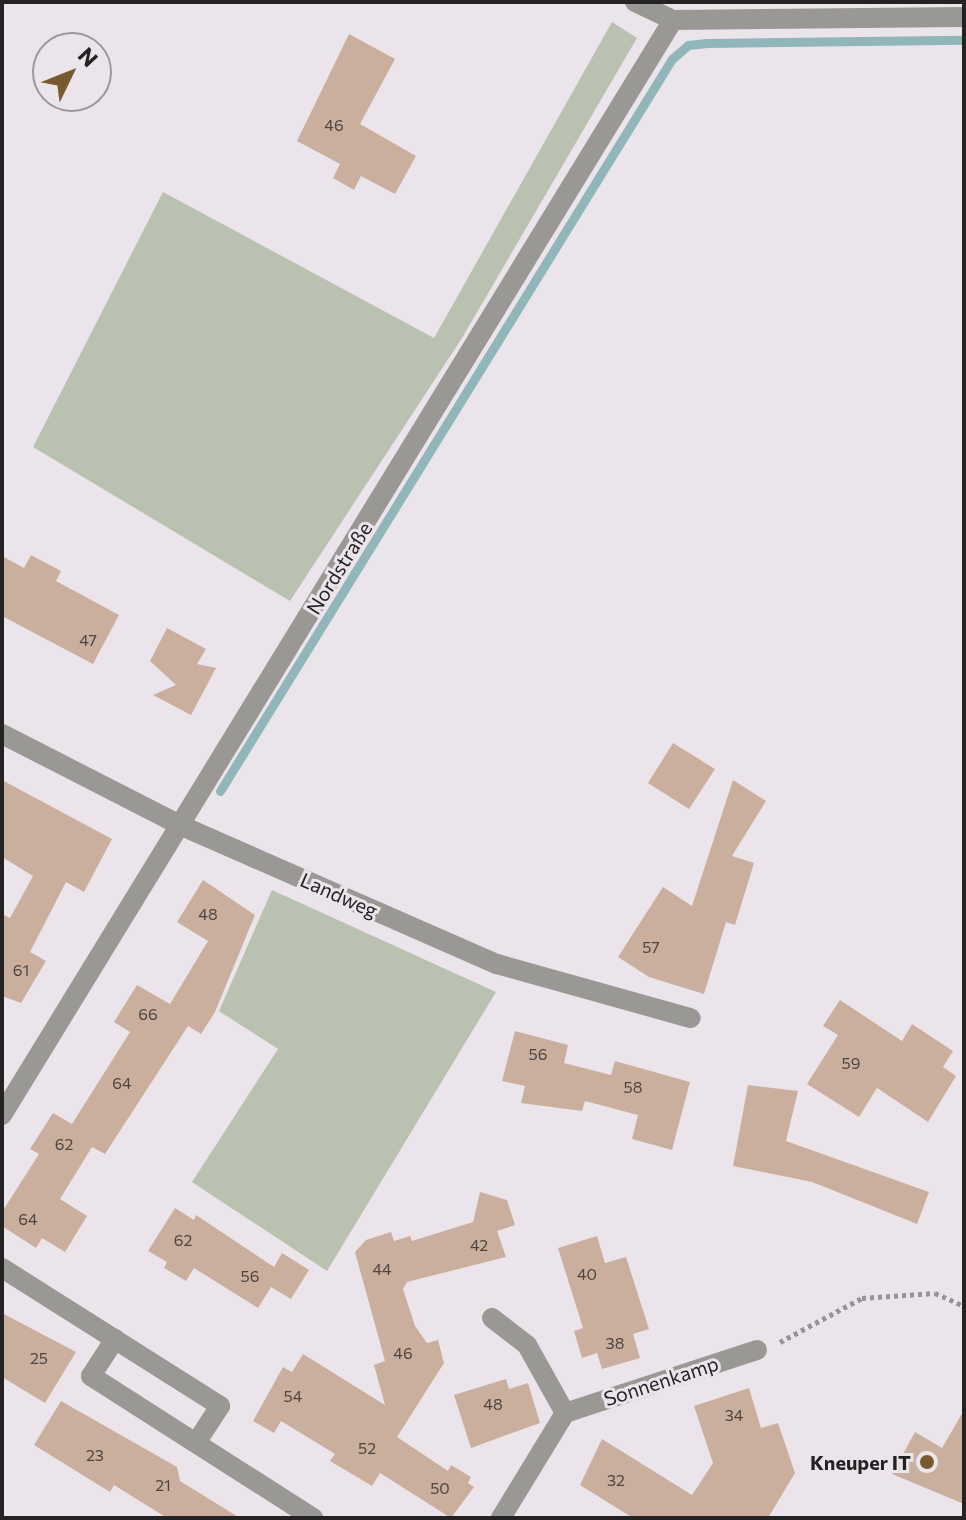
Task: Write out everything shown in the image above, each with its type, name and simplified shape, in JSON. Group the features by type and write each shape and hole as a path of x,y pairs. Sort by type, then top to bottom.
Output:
{"street":[{"path":"635,2 673,20 964,17"},
{"name":"Nordstraße","path":"2,1115 182,826 673,20"},
{"name":"Landweg","path":"2,734 182,826 497,964 691,1018"},
{"path":"2,1268 220,1406 196,1443"},
{"path":"492,1318 527,1345 565,1413 501,1518"},
{"path":"115,1339 91,1376 313,1518"},
{"name":"Sonnenkamp","path":"565,1413 757,1350"}],"path":[{"path":"757,1350 862,1298 935,1293 964,1306"}],"green space":[{"path":"612,22 637,38 462,338 290,601 33,447 163,192 434,338"},
{"path":"272,890 496,992 327,1271 192,1182 278,1049 219,1011"}],"building":[{"path":"349,34 395,59 360,124 416,156 395,194 361,176 354,190 333,178 340,164 297,141"},
{"path":"31,555 61,571 56,581 119,615 93,664 2,616 2,556 24,568"},
{"path":"167,628 206,649 197,664 216,668 191,715 153,695 176,685 150,661"},
{"path":"673,743 715,769 689,809 648,783"},
{"path":"2,780 112,839 84,892 66,882 30,952 46,961 21,1003 2,996 2,914 10,918 33,876 2,857"},
{"path":"733,780 766,801 732,856 754,863 735,925 726,922 704,994 649,977 618,957 663,887 692,906"},
{"path":"203,880 255,915 215,1012 201,1034 188,1026 105,1154 92,1147 60,1199 87,1216 65,1252 42,1238 36,1248 2,1226 2,1212 39,1154 30,1149 53,1113 72,1124 130,1032 114,1022 137,985 170,1004 208,941 177,922"},
{"path":"840,1000 902,1041 912,1024 953,1051 943,1067 956,1076 928,1122 877,1088 859,1117 807,1084 838,1035 823,1026"},
{"path":"515,1031 568,1045 564,1063 611,1075 615,1061 690,1082 672,1150 632,1139 638,1115 585,1101 582,1111 521,1103 525,1086 502,1081"},
{"path":"748,1085 798,1091 786,1141 929,1192 917,1224 812,1182 733,1166"},
{"path":"480,1192 507,1200 515,1225 497,1231 506,1257 407,1282 403,1289 415,1326 427,1343 438,1340 444,1363 397,1437 448,1471 451,1465 471,1477 468,1483 474,1487 451,1518 380,1473 372,1486 330,1461 335,1454 281,1421 274,1433 253,1421 283,1367 292,1372 303,1354 385,1405 374,1365 385,1361 355,1252 366,1240 391,1232 394,1241 410,1236 412,1241 473,1222"},
{"path":"175,1208 194,1220 196,1215 274,1267 282,1253 309,1270 291,1299 271,1287 258,1308 194,1268 186,1281 164,1268 167,1262 148,1251"},
{"path":"597,1236 605,1263 626,1257 649,1329 633,1334 640,1358 602,1369 597,1353 582,1358 574,1331 583,1328 558,1248"},
{"path":"2,1313 76,1352 45,1403 2,1377"},
{"path":"506,1379 509,1389 528,1383 540,1423 471,1448 454,1395"},
{"path":"749,1388 761,1428 778,1423 795,1473 768,1518 633,1518 580,1485 602,1439 692,1495 713,1463 694,1406"},
{"path":"61,1401 177,1467 180,1481 240,1518 167,1518 114,1485 110,1492 34,1445"},
{"path":"964,1410 964,1504 892,1474 915,1432 942,1448"}],"waterway":[{"path":"220,791 672,59 688,45 707,43 964,40"}],"place":[{"name":"Kneuper IT","path":"927,1462"}]}
